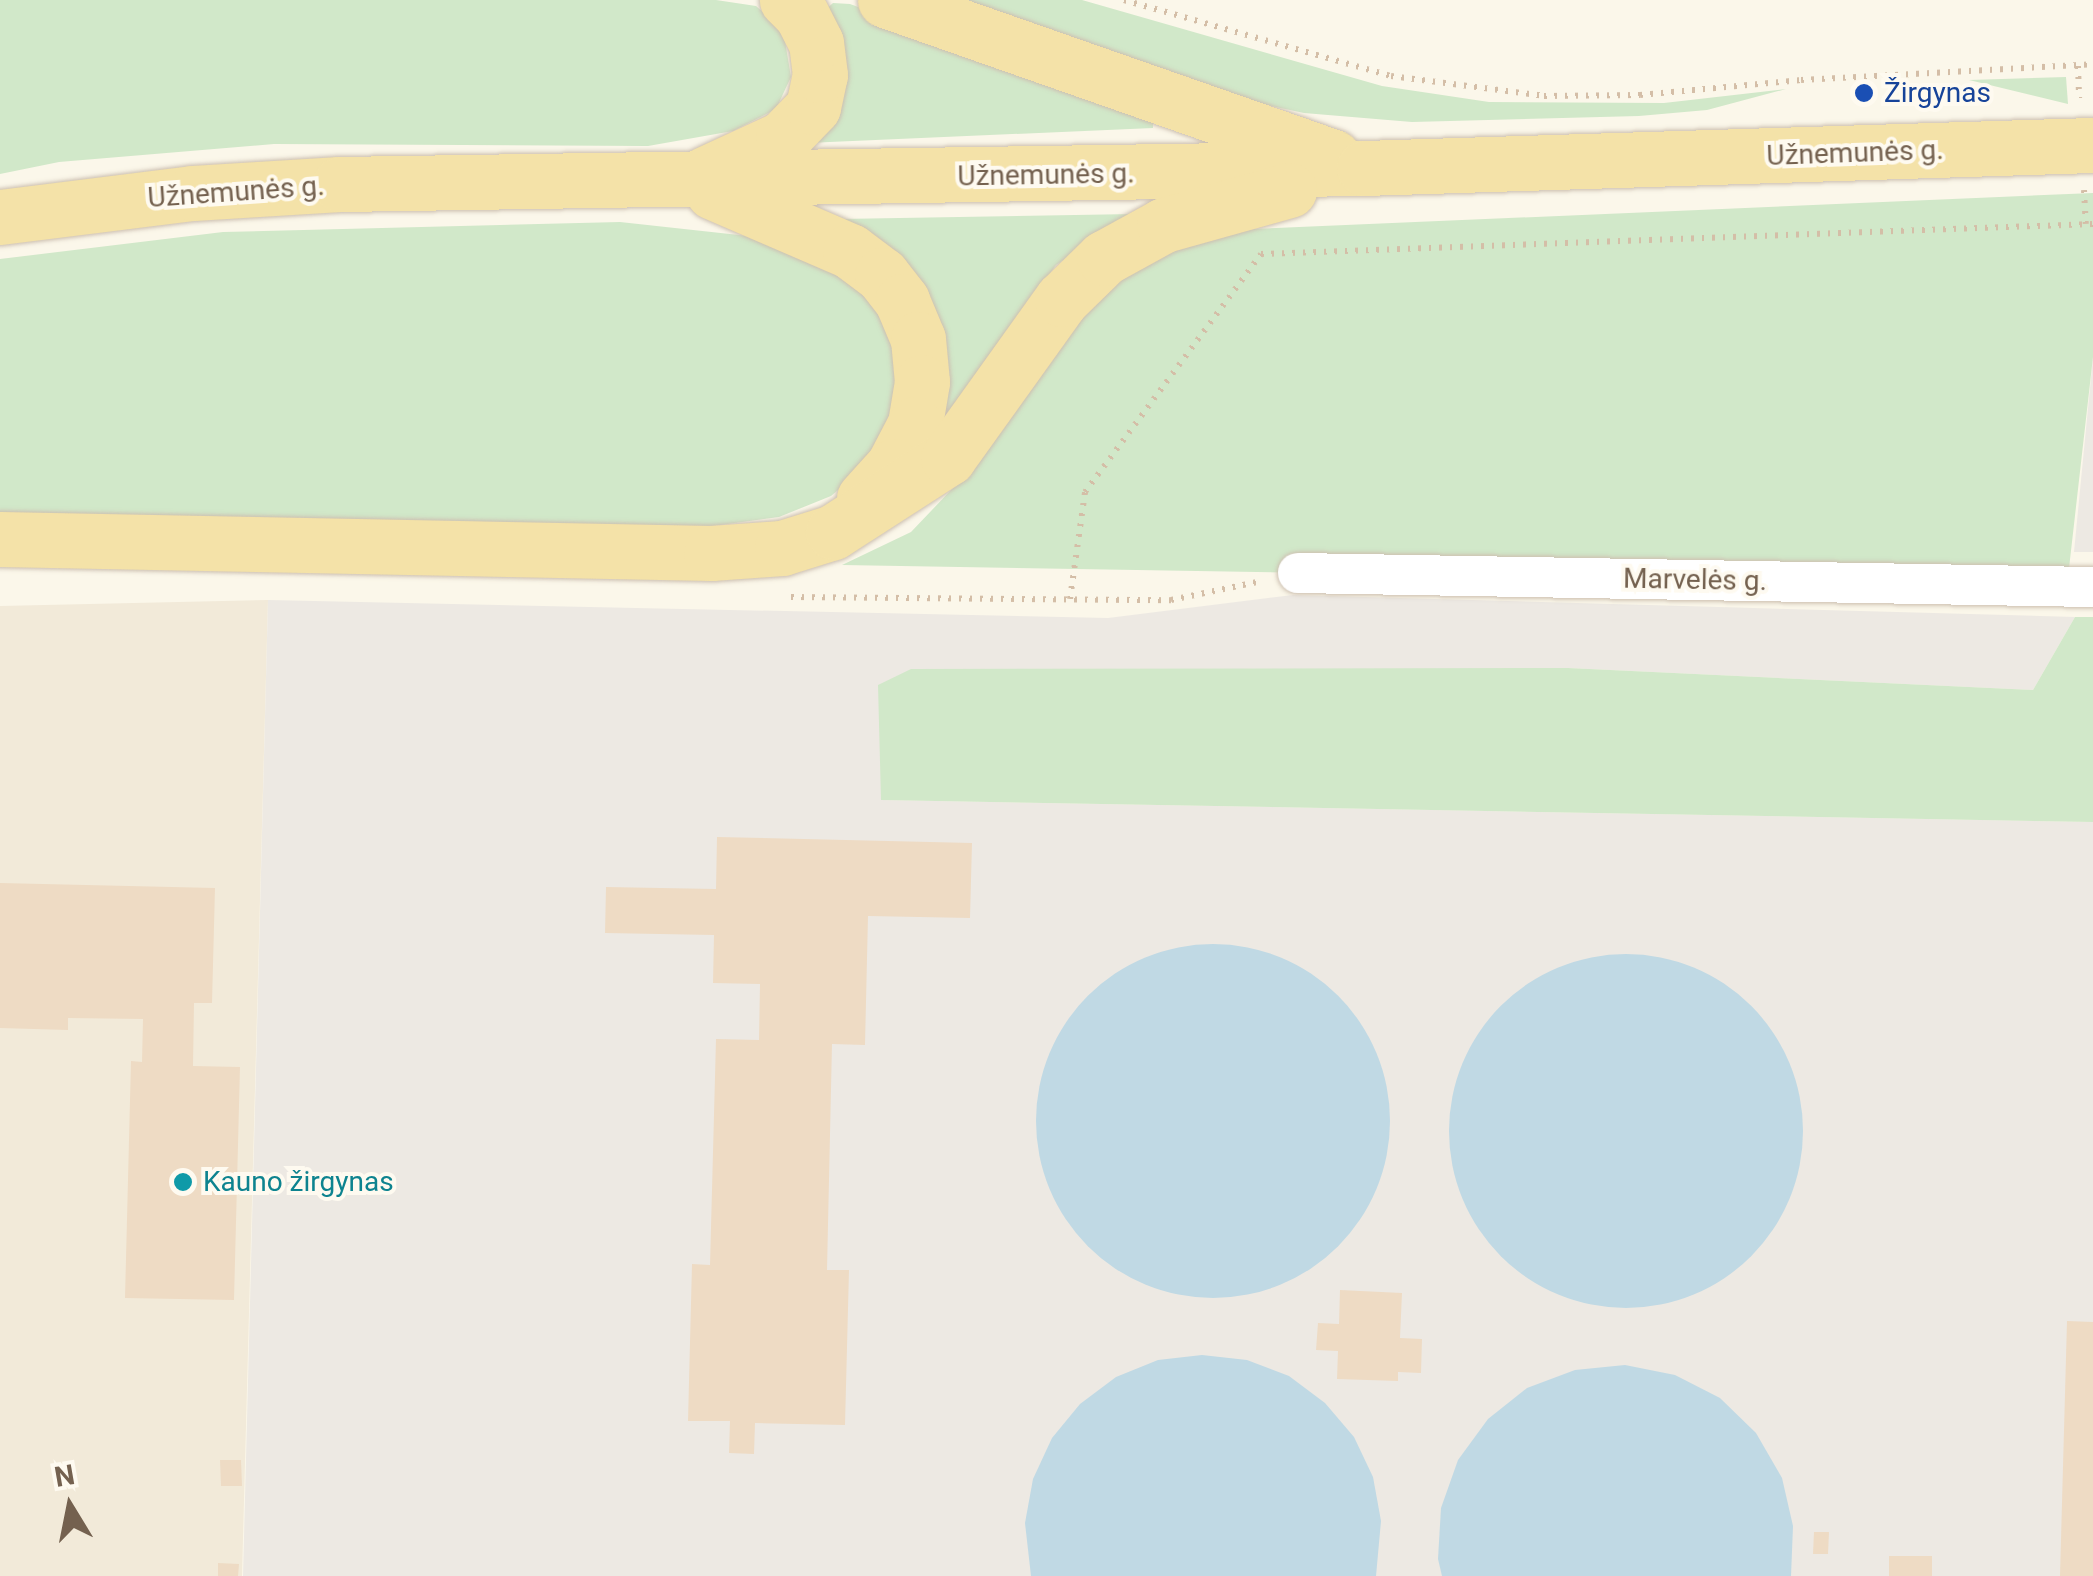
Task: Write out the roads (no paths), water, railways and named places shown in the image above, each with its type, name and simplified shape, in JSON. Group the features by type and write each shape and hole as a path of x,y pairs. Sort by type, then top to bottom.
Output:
{"main road":[{"path":"688,182 783,138 814,107 820,75 816,43 802,14 786,0"},
{"path":"885,0 1364,168"},
{"name":"Užnemunės g.","path":"0,217 193,193 340,184 688,182 1364,168 2093,146"},
{"path":"0,539 711,553 782,548 833,532 948,458 1062,299 1104,258 1164,225 1364,168"},
{"path":"688,182 803,227 850,251 882,276 908,313 918,338 922,382 915,424 893,466 833,532"}],"street":[{"name":"Marvelės g.","path":"1298,573 2093,587"}],"water":[{"path":"1213,944 1281,958 1311,974 1338,996 1360,1023 1376,1053 1390,1121 1376,1189 1360,1219 1338,1246 1311,1268 1281,1284 1213,1298 1145,1284 1115,1268 1088,1246 1066,1219 1050,1189 1036,1121 1050,1053 1066,1023 1088,996 1115,974 1145,958"},
{"path":"1626,954 1661,957 1694,967 1751,1006 1790,1063 1800,1096 1800,1166 1790,1199 1751,1256 1694,1295 1661,1305 1626,1308 1591,1305 1558,1295 1501,1256 1462,1199 1452,1166 1449,1131 1452,1096 1462,1063 1501,1006 1558,967 1591,957"},
{"path":"1202,1355 1247,1360 1289,1376 1325,1403 1354,1437 1373,1477 1381,1521 1376,1576 1031,1576 1025,1523 1033,1479 1052,1438 1080,1404 1116,1377 1158,1360"},
{"path":"1625,1365 1675,1375 1720,1398 1756,1433 1782,1478 1793,1526 1791,1576 1442,1576 1438,1559 1441,1508 1458,1460 1488,1419 1527,1388 1575,1370"}],"place":[{"name":"Žirgynas","path":"1864,93"},
{"name":"Kauno žirgynas","path":"183,1182"}]}
